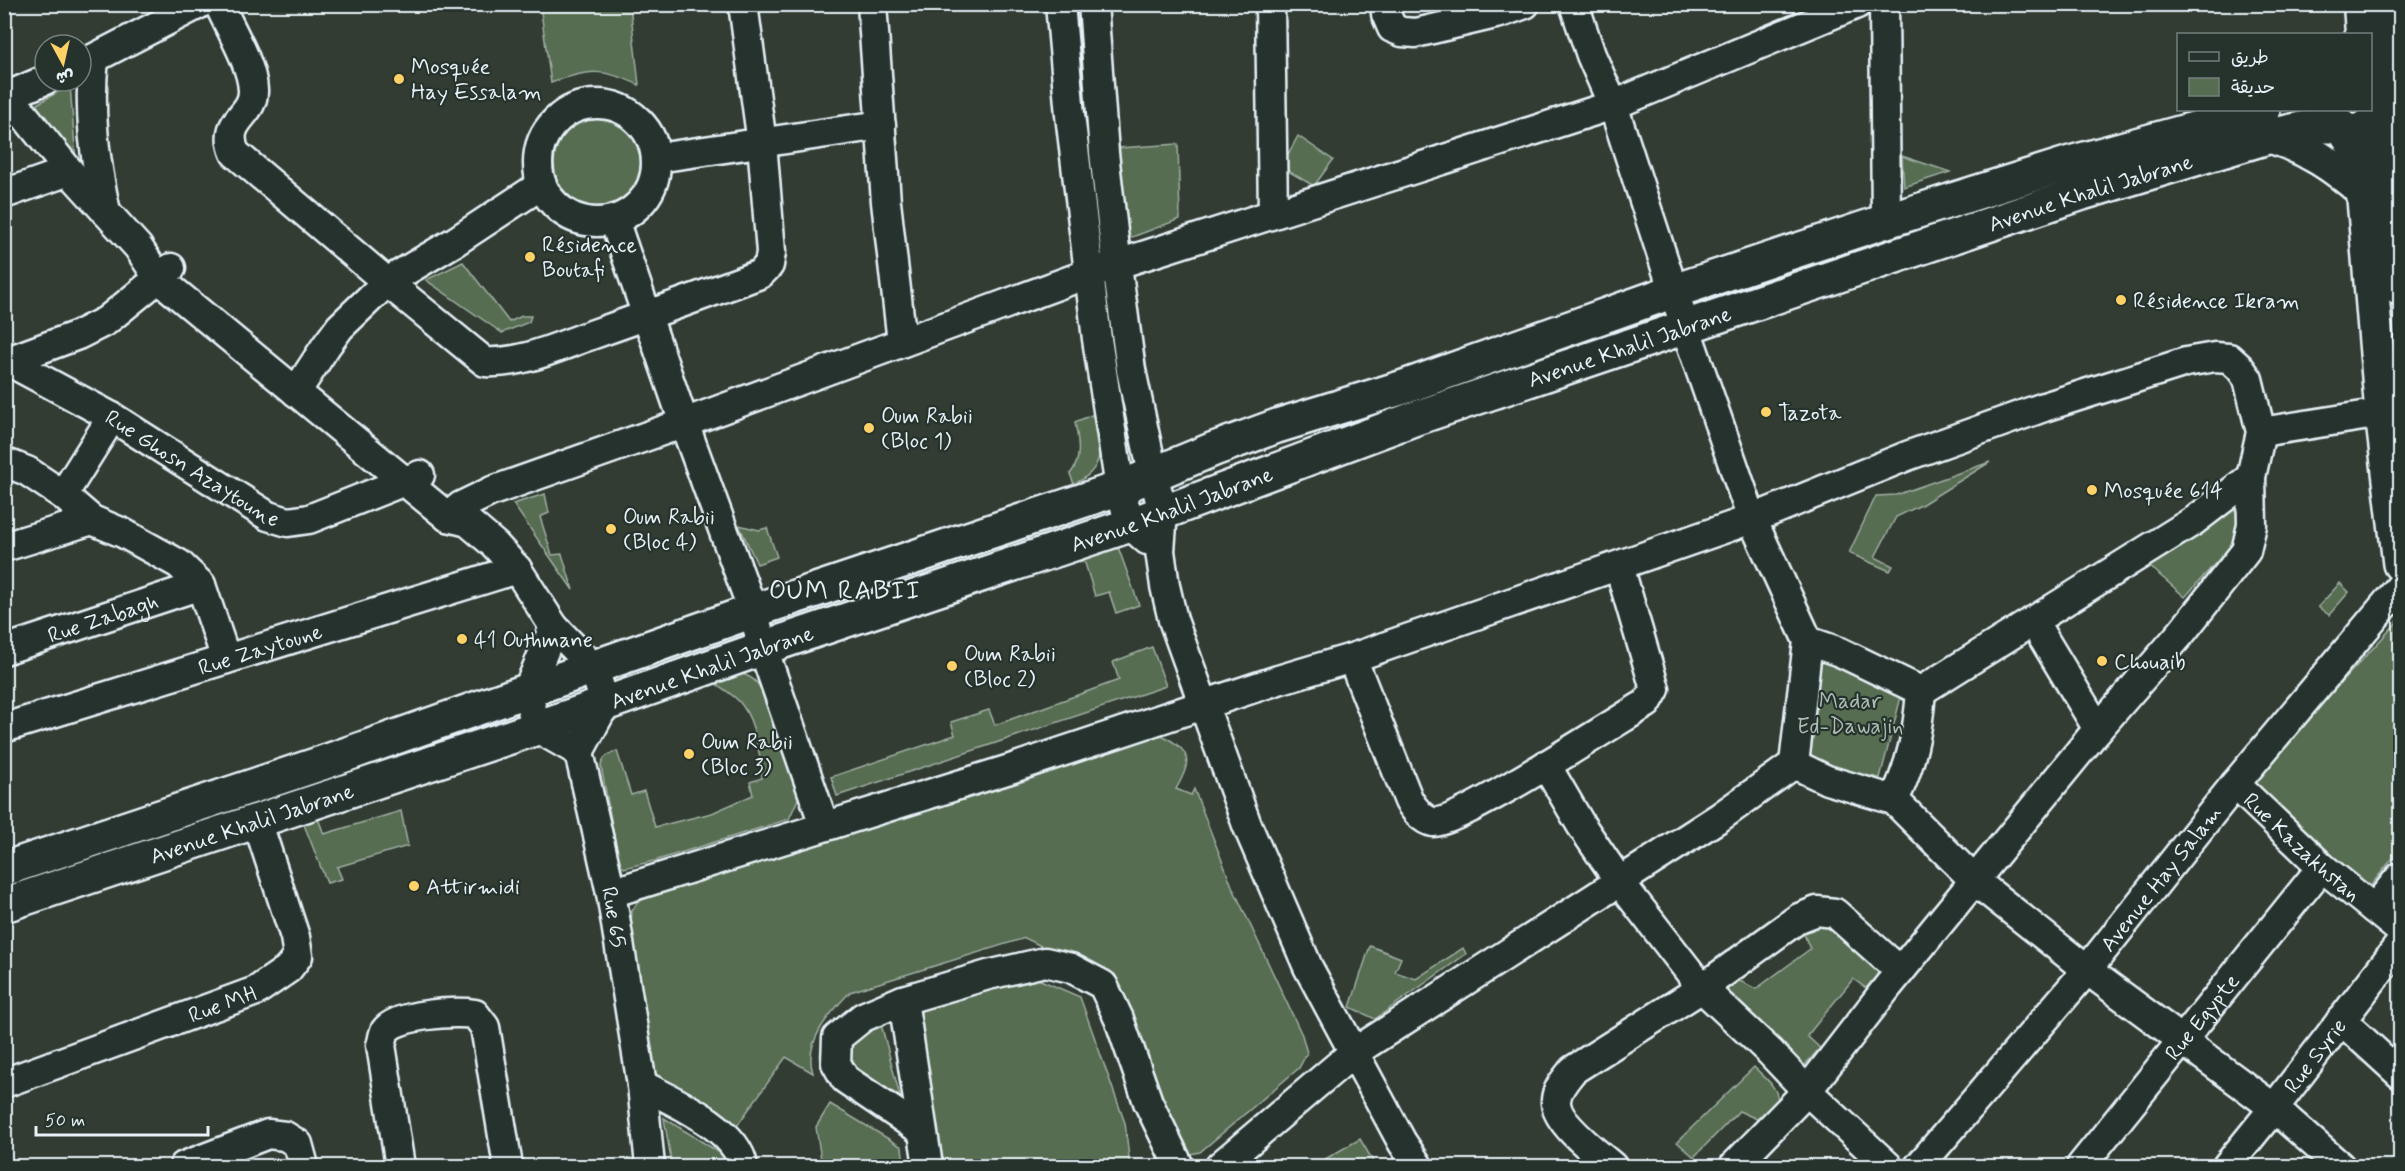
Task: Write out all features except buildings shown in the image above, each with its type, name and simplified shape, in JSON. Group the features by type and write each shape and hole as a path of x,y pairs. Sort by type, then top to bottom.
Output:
{"main road":[{"path":"2373,6 2400,41"},
{"path":"2384,74 2391,94 2392,111 2383,143 2383,158 2397,231 2400,288"},
{"name":"Avenue Khalil Jabrane","path":"4,869 322,764 753,611 1120,488 1276,426 1404,387 1674,291 1886,221 2067,164 2267,123 2313,126 2337,121 2355,131 2368,130 2380,123 2392,111"},
{"path":"2337,121 2358,155 2364,192 2382,413 2400,564"},
{"name":"Avenue Khalil Jabrane","path":"4,905 537,728 763,648 1130,525 1416,417 2082,193 2267,123"},
{"path":"2267,123 2290,142 2326,161 2364,192"}],"street":[{"path":"93,59 199,4"},
{"path":"219,4 247,67 253,93 250,105 232,128 230,141 235,153 485,362 503,363 528,357 760,274 769,265 771,252 762,143 743,4"},
{"path":"872,4 886,202 902,342"},
{"path":"1060,4 1070,115 1097,339 1120,488 1130,525 1160,551"},
{"path":"1093,4 1104,153 1117,266 1131,370 1163,512 1160,551 1173,620 1247,825 1303,956 1353,1053 1418,1167"},
{"path":"1270,4 1273,214"},
{"path":"1386,4 1386,14 1392,28 1402,32 1416,33 1508,7"},
{"path":"1220,1167 1353,1053 1720,817 1794,764 1808,641 1752,519 1685,326 1613,105 1591,55 1574,4"},
{"path":"459,515 492,491 684,423 1090,273 1613,105 1881,6 1886,221"},
{"path":"2360,33 2373,6"},
{"path":"2373,6 2384,74"},
{"path":"33,84 7,93 69,171 138,247 165,274 495,545 517,569 554,627 594,668 605,704 579,752 537,728 527,692 554,627"},
{"path":"91,93 98,173 107,214"},
{"path":"587,105 607,105 625,111 641,123 652,139 657,158 655,179 646,197 632,212 614,220 591,222 568,215 551,200 541,185 538,160 542,141 553,124 568,112 587,105"},
{"path":"657,158 881,124"},
{"path":"4,195 69,171"},
{"path":"300,385 340,327 387,282 456,241 541,185"},
{"path":"614,220 684,423 753,611 763,648 824,825"},
{"path":"6,360 78,335 106,321 165,274"},
{"path":"611,893 1352,658 1752,519 1907,456 2044,407 2186,362 2215,357 2229,358 2248,379 2261,432 2251,477 2252,525 2246,550 2182,632 2098,729 1900,971 1807,1091 1734,1167"},
{"name":"Rue Ghosn Azaytoune","path":"6,360 112,417 268,516 288,522 309,519 414,478"},
{"path":"2261,432 2382,413"},
{"path":"63,495 112,417"},
{"path":"4,462 27,471 63,495 92,520 123,533 179,564 201,585 226,659"},
{"path":"1921,691 2195,520 2251,477"},
{"path":"4,547 92,520"},
{"path":"1352,658 1409,801 1417,813 1432,822 1451,818 1546,765 1647,703 1655,689 1619,566"},
{"name":"Rue Zaytoune","path":"4,728 517,569"},
{"name":"Rue Zabagh","path":"4,650 201,585"},
{"name":"Avenue Hay Salam","path":"1919,1167 2087,970 2235,784 2400,587"},
{"path":"2033,621 2098,729"},
{"path":"1808,641 1840,652 1921,691"},
{"path":"1894,800 1908,772 1914,747 1921,691"},
{"name":"Rue 65","path":"579,752 611,893 642,1085 650,1167"},
{"path":"1794,764 1827,780 1894,800 1975,881 2087,970 2274,1108 2340,1167"},
{"path":"1546,765 1581,825 1619,881 1702,988 1887,1167"},
{"name":"Rue Kazakhstan","path":"2235,784 2322,867 2400,930"},
{"name":"Rue MH","path":"4,1083 256,991 288,969 298,956 295,937 257,821"},
{"name":"Rue Egypte","path":"2081,1167 2322,867"},
{"path":"2374,909 2400,877"},
{"path":"1612,1167 1563,1121 1556,1104 1559,1088 1573,1070 1702,988 1799,918 1817,911 1835,913 1900,971"},
{"name":"Rue Syrie","path":"2227,1167 2400,944"},
{"path":"922,1131 845,1079 836,1063 837,1038 863,1017 903,1000 988,975 1045,962 1071,968 1103,986 1119,1019 1148,1102 1179,1167"},
{"path":"903,1000 928,1167"},
{"path":"400,1167 381,1045 386,1030 400,1020 459,1011 475,1014 485,1027 508,1167"},
{"path":"2341,1020 2400,1074"},
{"path":"642,1085 686,1107 716,1129 732,1142 742,1158 743,1167"},
{"path":"184,1167 268,1134 285,1136 298,1144 304,1167"}],"green space":[{"path":"571,4 630,5 639,85 626,79 595,72 575,75 551,83 540,5 547,8"},
{"path":"56,93 71,93 76,161 37,113 37,104"},
{"path":"598,119 615,123 629,132 638,146 642,163 638,180 629,194 615,203 598,207 581,203 567,194 558,180 554,163 558,146 567,132 581,123"},
{"path":"1298,136 1333,160 1314,186 1281,167"},
{"path":"1178,144 1180,219 1127,239 1119,198 1118,148"},
{"path":"1902,156 1950,172 1904,187"},
{"path":"463,262 509,322 522,316 531,316 529,322 502,333 426,280"},
{"path":"1094,414 1099,446 1097,463 1085,478 1074,484 1070,474 1078,455 1075,422"},
{"path":"1990,462 1921,505 1896,517 1875,557 1893,566 1890,571 1849,553 1876,496 1896,495"},
{"path":"545,494 549,513 540,517 552,555 562,554 573,590 513,504"},
{"path":"2238,500 2238,534 2228,549 2185,597 2147,564"},
{"path":"739,525 759,530 767,528 777,557 757,564"},
{"path":"1113,543 1118,547 1139,605 1116,613 1109,592 1095,596 1085,563 1061,556"},
{"path":"2340,583 2349,592 2329,615 2318,607"},
{"path":"2400,619 2400,849 2368,889 2247,784"},
{"path":"1152,647 1166,686 837,796 831,777 955,735 951,722 989,710 995,725 1119,680 1113,662"},
{"name":"Madar Ed-Dawajin","path":"1816,652 1903,689 1880,778 1800,763"},
{"path":"735,673 752,679 764,693 799,797 789,819 654,861 624,868 619,862 601,766 603,760 609,755 617,751 631,795 644,791 655,827 712,813 753,795 750,782 762,778 754,730 747,712 739,701 712,681"},
{"path":"1160,734 1178,746 1186,757 1185,770 1176,789 1191,795 1194,789 1232,886 1302,1035 1307,1053 1299,1068 1200,1152 1185,1155 1094,972 1025,938 850,992 834,1009 815,1039 811,1061 813,1073 786,1057 734,1130 655,1079 631,925 632,911 637,903 648,896"},
{"path":"401,811 408,846 337,867 342,879 327,883 303,822 317,816 324,834"},
{"path":"1815,927 1833,927 1885,966 1866,988 1853,979 1807,1036 1820,1048 1803,1067 1722,988 1739,981 1756,989 1810,949 1804,934"},
{"path":"1370,946 1401,958 1395,972 1416,979 1463,948 1466,954 1375,1019 1350,1007"},
{"path":"1031,976 1080,997 1125,1123 1130,1166 936,1166 911,1006"},
{"path":"880,1020 902,1104 851,1075 846,1041"},
{"path":"1754,1067 1772,1086 1778,1100 1759,1120 1739,1111 1694,1157 1677,1142"},
{"path":"830,1104 902,1147 904,1166 822,1166 816,1127"},
{"path":"664,1118 725,1156 727,1166 672,1166"},
{"path":"1360,1139 1376,1166 1313,1166"}],"place":[{"name":"Mosquée Hay Essalam","path":"399,79"},
{"name":"Résidence Boutafi","path":"530,257"},
{"name":"Résidence Ikram","path":"2121,300"},
{"name":"Tazota","path":"1766,412"},
{"name":"Oum Rabii (Bloc 1)","path":"869,428"},
{"name":"Mosquée 614","path":"2092,490"},
{"name":"Oum Rabii (Bloc 4)","path":"611,529"},
{"name":"41 Outhmane","path":"462,639"},
{"name":"Chouaib","path":"2102,661"},
{"name":"Oum Rabii (Bloc 2)","path":"952,666"},
{"name":"Oum Rabii (Bloc 3)","path":"689,754"},
{"name":"Attirmidi","path":"414,886"}],"district":[{"name":"OUM RABII","path":"845,590"}]}
